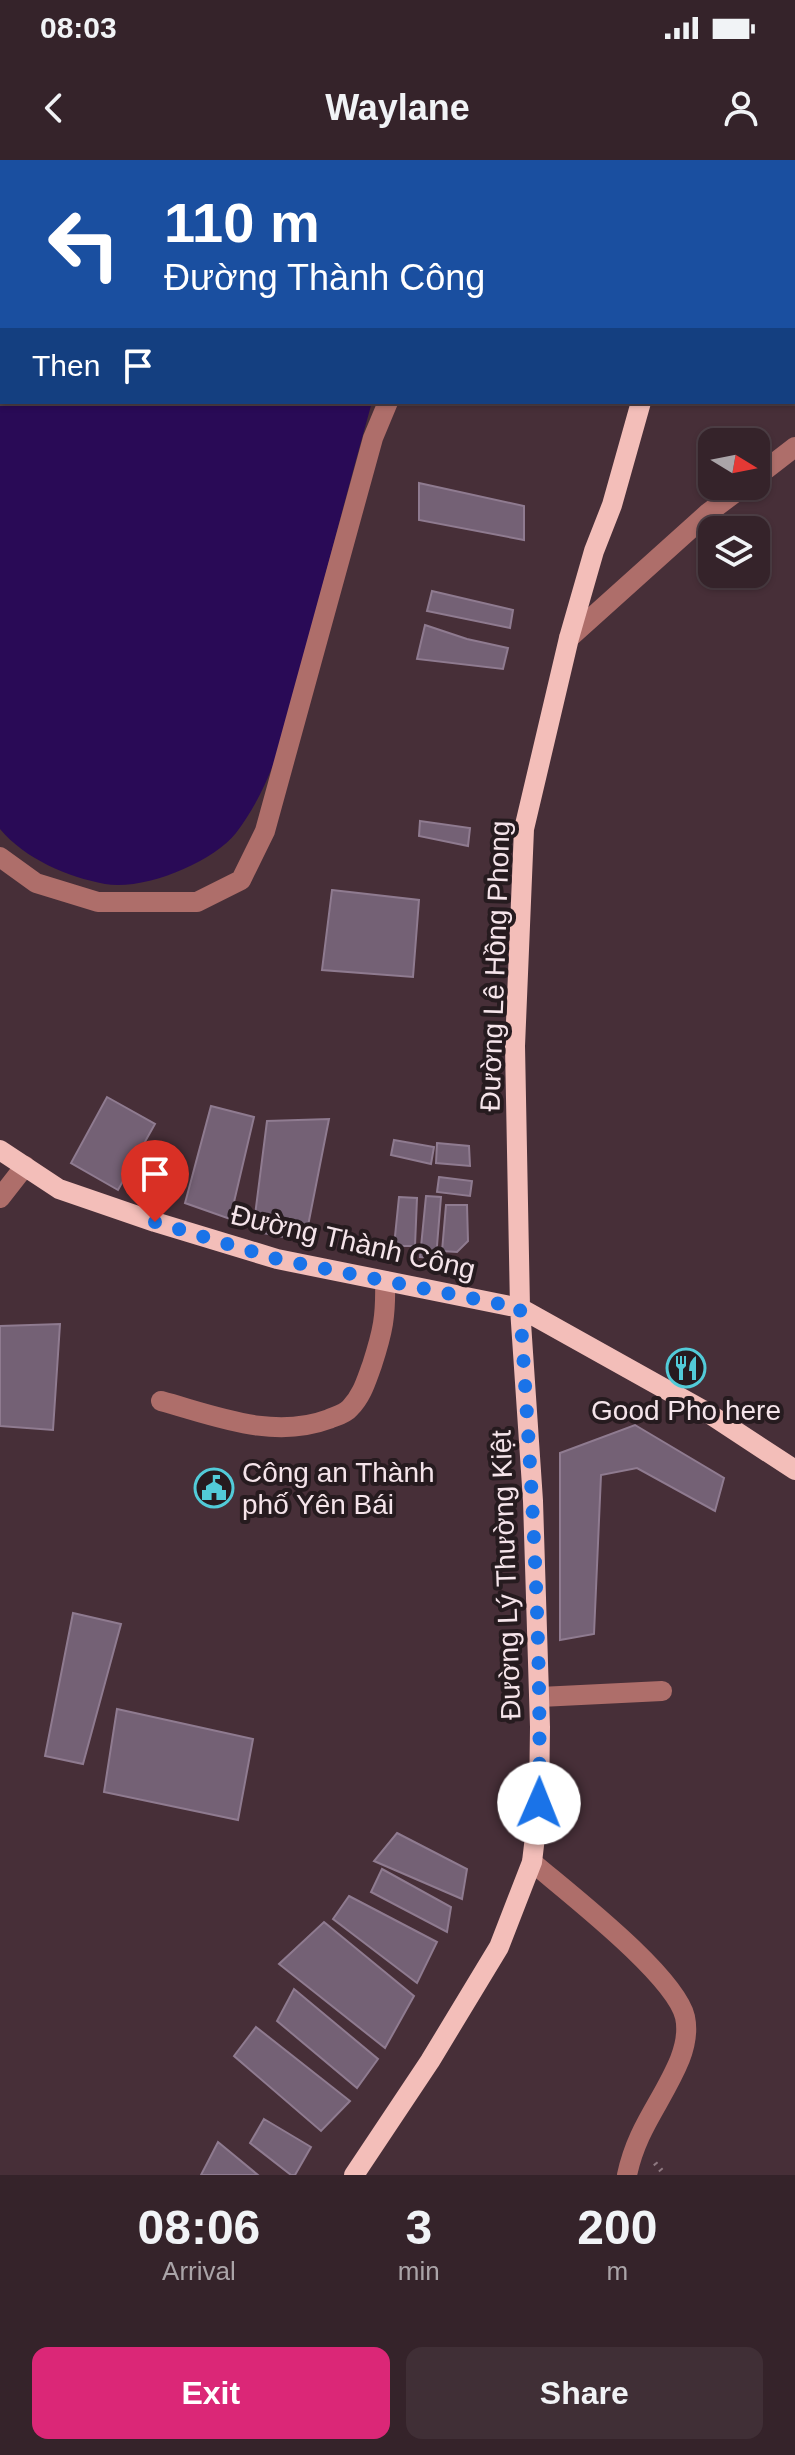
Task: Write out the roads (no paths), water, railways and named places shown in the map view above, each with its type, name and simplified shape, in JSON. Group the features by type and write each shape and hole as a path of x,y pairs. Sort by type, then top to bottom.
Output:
{"main road":[{"name":"Đường Lê Hồng Phong","path":"520,1308 515,1046 524,829 569,638 640,404"},
{"name":"Đường Thành Công","path":"0,1150 59,1189 155,1222 277,1259 520,1308 708,1413 795,1470"},
{"name":"Đường Lý Thường Kiệt","path":"354,2175 430,2061 499,1947 532,1862 539,1803 540,1697 533,1501 520,1308"}],"street":[{"path":"0,857 36,883 98,902 197,902 241,880 265,831 373,438 387,404"},
{"path":"770,466 795,447"},
{"path":"569,638 725,500"},
{"path":"0,1198 25,1166"},
{"path":"161,1401 240,1424 278,1428 316,1424 348,1411 362,1392 381,1338 386,1315 385,1281"},
{"path":"540,1697 662,1691"},
{"path":"532,1862 635,1951 668,1989 684,2014 685,2041 679,2060 635,2142 627,2175"}],"place":[{"name":"Good Pho here","path":"686,1368"},
{"name":"Công an Thành phố Yên Bái","path":"214,1488"}]}
